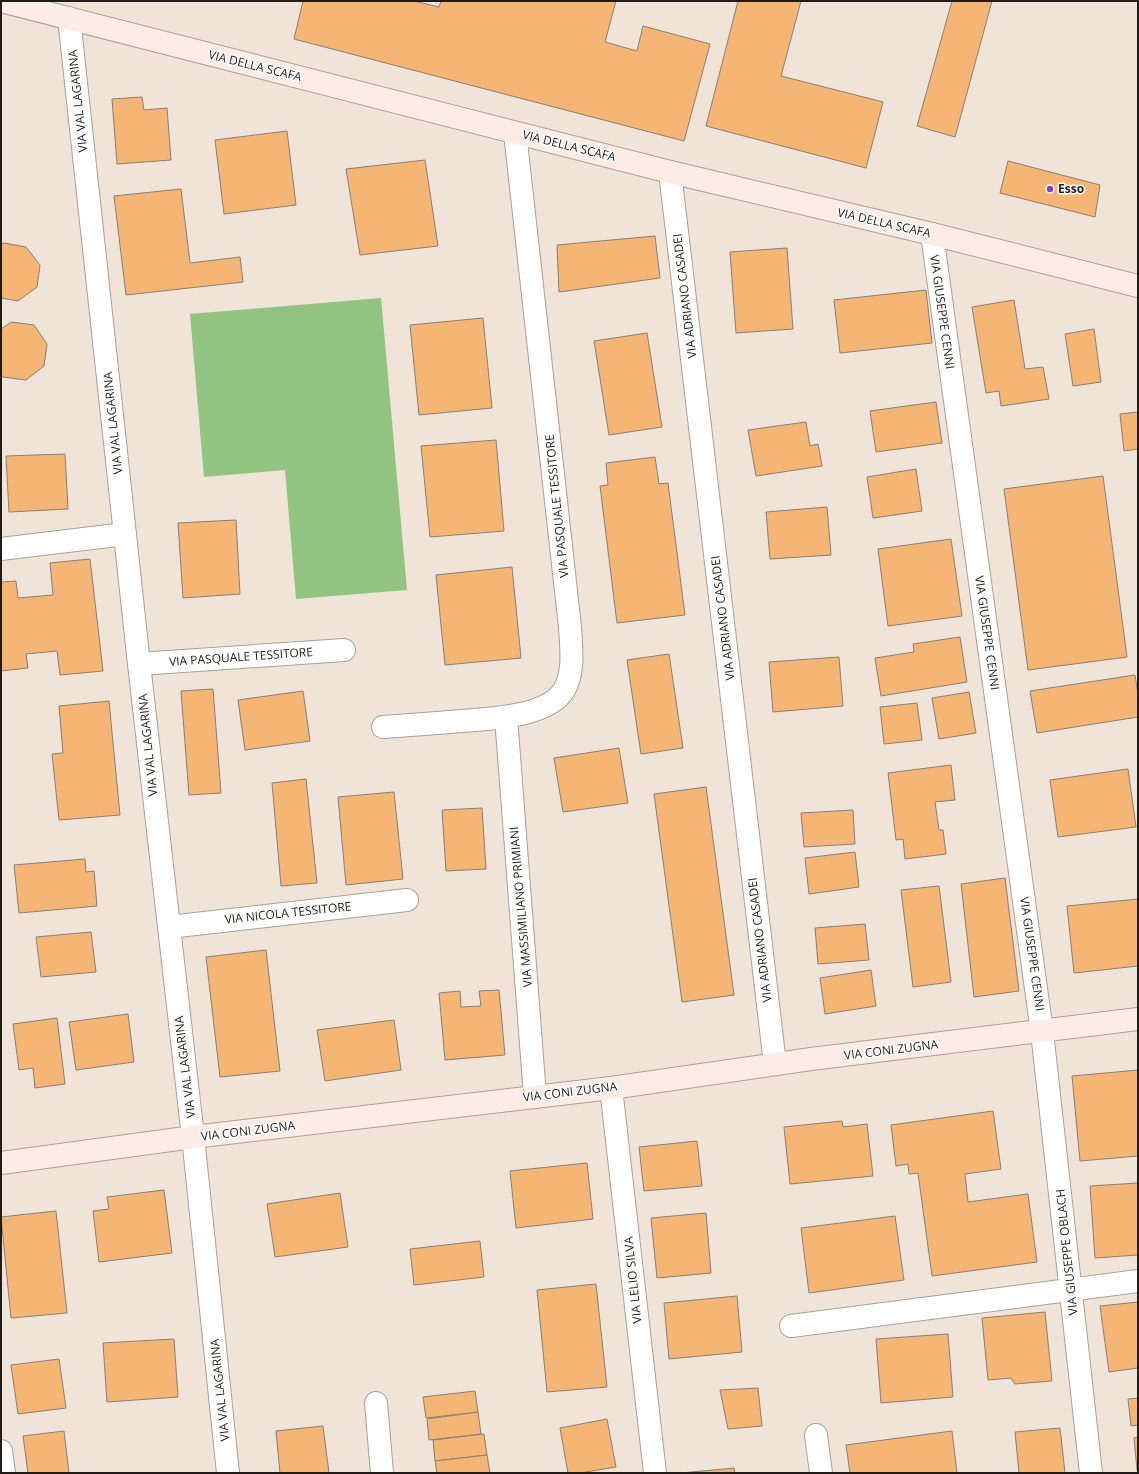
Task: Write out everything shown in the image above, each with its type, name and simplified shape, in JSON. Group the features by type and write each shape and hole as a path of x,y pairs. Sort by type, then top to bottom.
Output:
{"street":[{"name":"VIA DELLA SCAFA","path":"1,1 670,172 932,234 1138,286"},
{"name":"VIA VAL LAGARINA","path":"69,18 139,664 193,1137 228,1473"},
{"name":"VIA PASQUALE TESSITORE","path":"383,727 506,718 539,708 556,699 564,690 571,670 570,627 515,133"},
{"name":"VIA ADRIANO CASADEI","path":"670,172 775,1064"},
{"name":"VIA GIUSEPPE CENNI","path":"932,234 1042,1032"},
{"path":"1,548 125,534"},
{"name":"VIA PASQUALE TESSITORE","path":"139,664 344,650"},
{"name":"VIA MASSIMILIANO PRIMIANI","path":"506,718 535,1096"},
{"name":"VIA NICOLA TESSITORE","path":"169,927 407,900"},
{"name":"VIA CONI ZUGNA","path":"1,1163 193,1137 611,1088 775,1064 1138,1019"},
{"name":"VIA GIUSEPPE OBLACH","path":"1042,1032 1091,1473"},
{"name":"VIA LELIO SILVA","path":"611,1088 655,1473"},
{"path":"791,1326 1138,1281"},
{"path":"376,1403 382,1473"},
{"path":"816,1435 821,1473"},
{"path":"1,1451 4,1473"}],"green space":[{"path":"381,298 407,590 296,599 285,470 204,477 190,314"}],"building":[{"path":"303,1 414,1 439,7 441,1 616,1 605,42 637,51 643,26 710,44 684,141 294,39"},
{"path":"738,1 801,1 781,76 883,102 866,168 706,126"},
{"path":"952,1 992,1 955,137 917,126"},
{"path":"142,97 144,110 167,108 171,160 117,164 112,99"},
{"path":"287,131 296,205 224,214 215,140"},
{"path":"425,160 438,246 360,255 346,169"},
{"name":"Esso","path":"1008,161 1100,185 1095,217 1000,193"},
{"path":"181,189 190,263 240,257 243,282 126,295 114,196"},
{"path":"655,236 660,278 559,292 557,245"},
{"path":"4,243 26,247 40,265 37,287 18,301 1,298 1,244"},
{"path":"787,248 793,329 736,333 730,252"},
{"path":"926,290 932,343 840,353 834,300"},
{"path":"1014,300 1025,369 1043,367 1049,399 1001,406 999,391 986,393 972,307"},
{"path":"483,318 492,408 419,415 410,325"},
{"path":"11,322 34,325 47,344 44,366 26,380 3,377 1,375 1,329"},
{"path":"1094,329 1101,382 1073,386 1065,334"},
{"path":"647,333 662,427 609,435 594,341"},
{"path":"936,402 942,443 876,452 870,411"},
{"path":"1138,412 1138,449 1124,451 1120,414"},
{"path":"806,422 810,446 818,444 822,466 756,476 748,430"},
{"path":"496,440 504,531 430,537 421,446"},
{"path":"65,454 68,509 9,512 6,456"},
{"path":"655,457 659,484 668,483 685,615 617,623 600,486 608,485 606,463"},
{"path":"916,469 922,511 873,518 867,477"},
{"path":"1103,476 1127,657 1028,670 1004,489"},
{"path":"827,507 831,555 770,559 766,512"},
{"path":"236,520 240,594 183,598 178,523"},
{"path":"951,539 962,616 888,626 878,549"},
{"path":"90,559 103,671 60,675 57,651 26,654 28,668 1,671 1,582 16,581 18,598 53,595 50,563"},
{"path":"512,567 521,658 445,665 436,575"},
{"path":"960,637 967,682 881,696 875,658 914,652 913,644"},
{"path":"669,654 683,748 641,754 627,660"},
{"path":"839,657 843,706 773,712 769,662"},
{"path":"1135,675 1138,694 1138,717 1037,733 1030,691"},
{"path":"213,689 221,793 189,795 181,691"},
{"path":"303,691 310,741 245,750 238,700"},
{"path":"969,692 976,733 939,739 932,698"},
{"path":"109,701 120,815 59,820 52,754 63,753 59,706"},
{"path":"917,703 922,740 884,744 880,707"},
{"path":"619,748 628,803 563,812 554,758"},
{"path":"951,765 955,800 935,802 939,830 943,830 946,854 905,859 903,839 896,840 888,773"},
{"path":"1128,769 1136,827 1058,837 1050,780"},
{"path":"306,779 317,883 281,886 272,783"},
{"path":"706,787 734,995 682,1002 654,794"},
{"path":"394,792 403,879 346,885 338,797"},
{"path":"482,808 486,869 446,871 442,810"},
{"path":"853,810 855,844 804,847 801,813"},
{"path":"855,852 859,887 809,894 805,858"},
{"path":"85,859 86,872 94,871 97,906 19,913 14,865"},
{"path":"1005,878 1019,991 974,997 961,884"},
{"path":"939,886 951,982 913,987 901,890"},
{"path":"1138,899 1138,966 1074,973 1067,906"},
{"path":"865,924 869,960 818,964 815,928"},
{"path":"91,932 96,972 41,977 36,937"},
{"path":"266,950 280,1071 220,1077 206,957"},
{"path":"871,970 876,1006 825,1014 820,978"},
{"path":"499,990 505,1055 445,1060 439,993 460,991 461,1007 481,1006 479,991"},
{"path":"128,1014 134,1062 76,1070 69,1022"},
{"path":"57,1018 65,1084 35,1088 33,1068 19,1070 13,1024"},
{"path":"394,1020 401,1070 325,1081 317,1030"},
{"path":"1138,1070 1138,1156 1080,1161 1072,1076"},
{"path":"993,1111 1001,1169 965,1174 968,1202 1028,1194 1037,1262 932,1276 918,1173 909,1174 908,1164 896,1166 891,1125"},
{"path":"842,1121 843,1127 867,1124 873,1176 790,1184 784,1127"},
{"path":"697,1141 702,1186 644,1191 639,1147"},
{"path":"587,1163 593,1219 516,1228 510,1171"},
{"path":"1138,1183 1138,1255 1095,1258 1090,1186"},
{"path":"164,1190 172,1253 99,1262 93,1211 109,1209 107,1197"},
{"path":"340,1193 348,1247 275,1257 267,1204"},
{"path":"56,1211 67,1313 11,1318 1,1217"},
{"path":"706,1213 711,1273 657,1278 651,1218"},
{"path":"895,1216 904,1280 809,1293 801,1228"},
{"path":"480,1241 484,1277 414,1285 410,1249"},
{"path":"596,1284 607,1387 547,1392 537,1290"},
{"path":"737,1296 742,1352 669,1359 664,1303"},
{"path":"1138,1302 1138,1368 1109,1372 1100,1306"},
{"path":"1045,1312 1052,1381 1015,1384 1011,1378 988,1380 982,1318"},
{"path":"948,1334 953,1397 881,1403 876,1339"},
{"path":"174,1339 178,1397 107,1402 103,1343"},
{"path":"59,1359 66,1408 18,1414 11,1365"},
{"path":"758,1388 762,1426 728,1429 720,1390"},
{"path":"475,1391 478,1412 426,1418 423,1397"},
{"path":"1138,1398 1138,1425 1131,1426 1128,1399"},
{"path":"478,1412 481,1434 429,1440 427,1419"},
{"path":"607,1419 616,1467 580,1473 568,1473 560,1428"},
{"path":"323,1426 329,1473 280,1473 276,1431"},
{"path":"1060,1428 1065,1473 1019,1473 1015,1432"},
{"path":"64,1431 69,1473 28,1473 23,1436"},
{"path":"952,1431 957,1473 850,1473 846,1445"},
{"path":"484,1434 487,1455 435,1461 433,1440"},
{"path":"1138,1437 1138,1469 1137,1470 1134,1438"},
{"path":"487,1455 490,1473 437,1473 435,1461"},
{"path":"734,1468 735,1473 681,1473"}],"place":[{"name":"Esso","path":"1050,189"}]}
